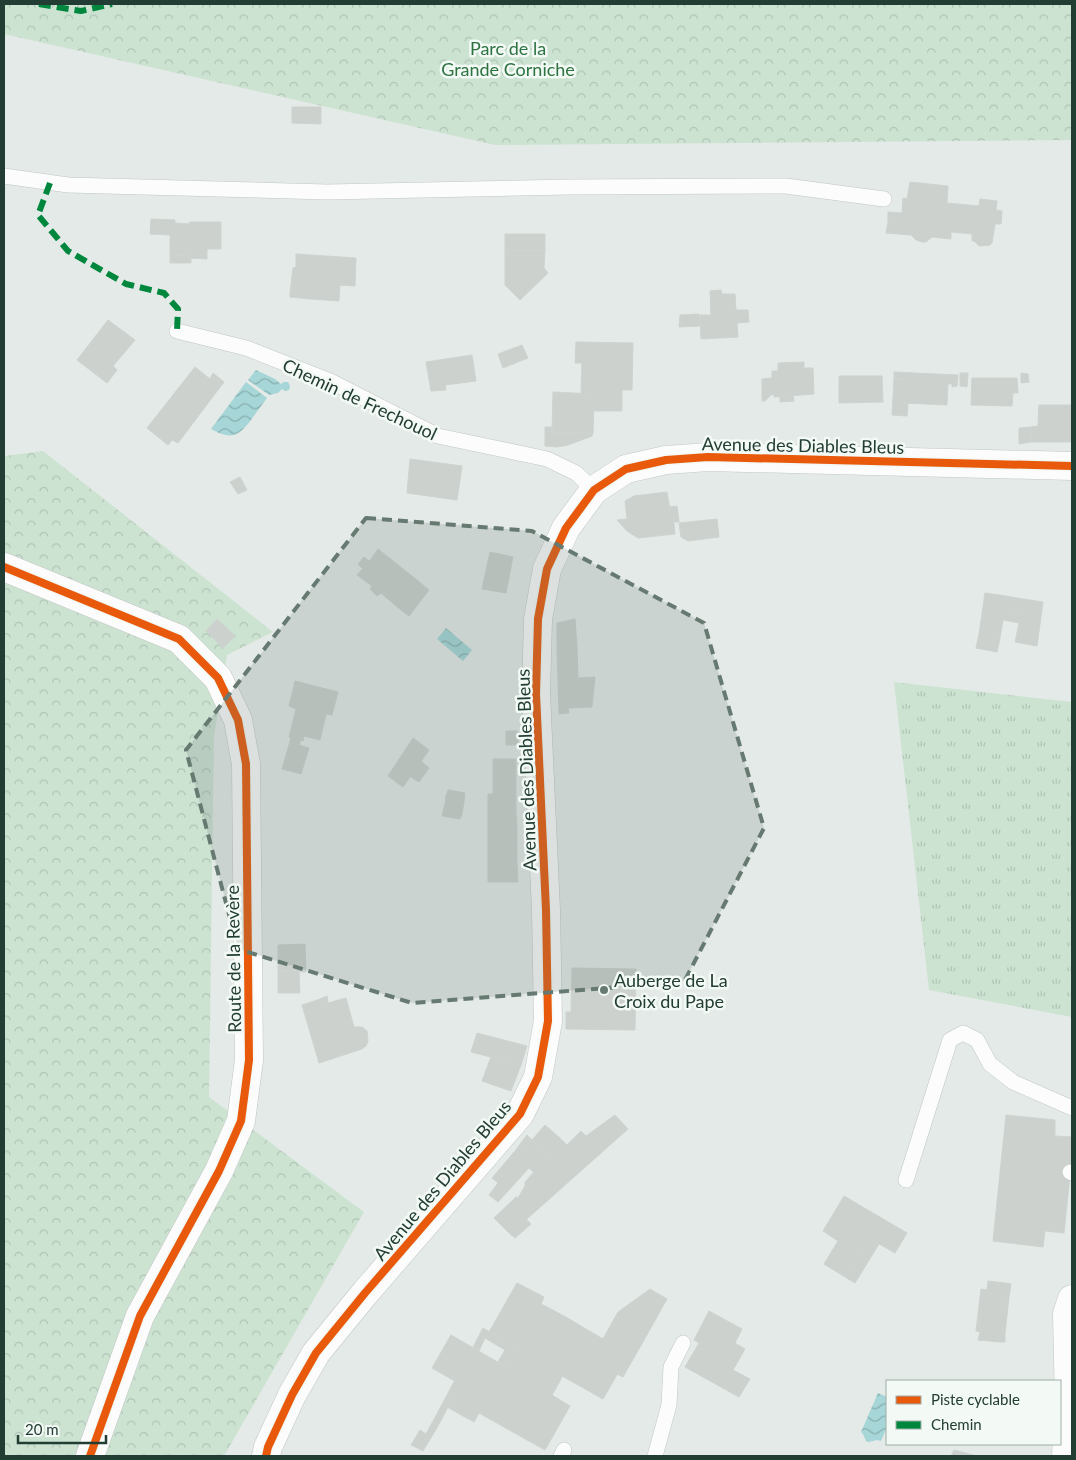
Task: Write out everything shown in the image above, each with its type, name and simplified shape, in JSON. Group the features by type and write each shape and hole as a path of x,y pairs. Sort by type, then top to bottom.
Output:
{"main road":[{"name":"Avenue des Diables Bleus","path":"266,1456 268,1447 292,1395 316,1352 520,1114 538,1077 548,1021 546,910 536,694 538,619 547,569 566,528 594,490 626,469 666,460 708,457 1072,466"},
{"name":"Route de la Revère","path":"4,567 179,639 218,678 238,720 246,764 249,1060 241,1121 219,1170 140,1316 90,1456"},
{"path":"1066,1456 1070,1404 1066,1314 1072,1300"}],"lane":[{"path":"4,176 68,186 327,192 570,187 786,186 884,199"},
{"name":"Chemin de Frechouol","path":"177,331 246,348 330,381 438,436 547,459 576,473 594,490"},
{"path":"906,1180 950,1040 963,1033 977,1040 990,1064 1013,1082 1072,1108"},
{"path":"655,1456 669,1405 672,1367 683,1343"}],"highlighted area":[{"path":"366,518 532,531 704,623 764,828 684,982 412,1003 238,949 186,750"}],"green space":[{"name":"Parc de la Grande Corniche","path":"4,4 1072,4 1072,140 495,145 4,34"},
{"path":"43,451 273,632 227,655 214,736 209,1097 364,1212 224,1456 4,1456 4,456"},
{"path":"894,682 1072,702 1072,1017 929,990"}],"water":[{"path":"256,370 281,384 288,382 289,390 285,391 282,389 278,393 269,395 248,380"},
{"path":"246,382 267,398 251,420 242,430 234,435 224,435 211,429"},
{"path":"446,628 472,650 463,661 437,639"},
{"path":"878,1393 886,1397 886,1429 881,1441 866,1441 861,1432"}],"building":[{"path":"292,107 321,107 321,124 292,123"},
{"path":"910,182 948,186 947,203 979,206 980,199 997,201 996,210 1002,211 1001,224 995,224 994,231 888,222 888,212 902,213 903,198 907,199"},
{"path":"151,219 175,220 175,223 190,224 189,222 221,222 221,249 207,249 207,259 188,258 189,255 170,255 170,235 150,234"},
{"path":"888,222 994,231 990,245 979,246 972,241 972,234 951,232 951,239 932,237 926,242 922,242 916,240 911,235 886,233"},
{"path":"505,234 545,234 545,250 505,250"},
{"path":"505,250 545,250 544,268 548,273 520,300 505,285"},
{"path":"296,254 356,258 355,286 340,285 339,301 310,299 311,294 290,293 293,268 296,267"},
{"path":"170,255 189,255 188,258 191,258 191,263 170,263"},
{"path":"721,290 722,294 735,294 736,310 748,310 749,322 737,323 738,337 701,339 700,315 711,315 710,291"},
{"path":"290,293 311,294 310,299 290,297"},
{"path":"699,314 700,326 679,327 680,315"},
{"path":"108,320 135,340 113,366 117,370 107,383 77,360"},
{"path":"576,342 633,343 632,390 622,390 622,411 593,411 594,394 581,394 582,363 575,363"},
{"path":"522,345 528,358 503,368 498,354"},
{"path":"472,355 476,381 445,385 446,390 431,391 426,362"},
{"path":"804,362 804,368 813,368 814,394 774,397 774,394 765,401 762,401 762,379 772,378 772,371 778,371 778,363"},
{"path":"195,367 210,379 213,373 224,382 178,443 172,440 168,445 147,428"},
{"path":"894,372 958,375 957,386 952,387 952,384 948,384 947,405 904,403 905,379 894,379"},
{"path":"960,373 968,373 967,387 960,386"},
{"path":"1021,373 1028,374 1029,382 1021,383"},
{"path":"839,376 882,376 883,402 839,403"},
{"path":"972,378 1017,378 1018,393 1013,393 1012,406 971,405"},
{"path":"894,379 905,379 904,403 908,403 907,416 892,415"},
{"path":"553,392 594,394 593,433 552,433"},
{"path":"793,395 794,401 780,402 780,396"},
{"path":"1039,405 1072,405 1072,442 1031,442 1031,427 1038,426"},
{"path":"545,427 552,427 552,433 593,433 592,436 568,445 557,447 545,446"},
{"path":"1031,427 1031,442 1019,444 1019,428"},
{"path":"410,459 462,466 457,500 407,493"},
{"path":"240,477 247,490 238,494 230,482"},
{"path":"667,492 671,515 673,515 675,534 638,538 627,531 617,520 627,519 625,501 634,496"},
{"path":"677,506 679,522 674,522 670,507"},
{"path":"717,519 719,537 688,541 681,537 679,523"},
{"path":"378,549 388,557 380,567 371,559"},
{"path":"490,552 513,557 506,593 482,589"},
{"path":"364,557 369,561 363,569 358,564"},
{"path":"388,557 417,580 409,590 414,594 401,610 381,593 377,596 370,589 372,586 357,575 371,559 380,567"},
{"path":"417,580 429,590 409,616 401,610 414,594 409,590"},
{"path":"985,593 1006,596 1004,611 1021,614 1023,599 1043,602 1037,646 1015,642 1019,623 1003,620 1000,638 979,634"},
{"path":"1006,596 1023,599 1021,614 1004,611"},
{"path":"217,619 235,636 223,648 206,631"},
{"path":"575,619 577,647 557,648 557,623"},
{"path":"979,634 1000,638 997,652 976,648"},
{"path":"577,647 578,678 595,677 592,707 568,708 569,713 559,714 557,648"},
{"path":"295,681 338,692 332,715 326,714 320,740 304,736 303,741 301,740 299,745 309,748 301,774 282,769 291,738 289,737 298,701 291,698"},
{"path":"291,698 298,701 296,709 289,706"},
{"path":"506,731 518,731 518,745 506,745"},
{"path":"413,738 429,750 403,787 388,776"},
{"path":"493,759 516,759 516,774 493,775"},
{"path":"421,761 429,768 419,782 411,777"},
{"path":"516,774 516,794 493,794 493,775"},
{"path":"448,790 465,793 464,801 445,799"},
{"path":"488,794 516,794 516,813 488,813"},
{"path":"446,799 464,801 460,819 442,816"},
{"path":"488,813 516,813 517,826 488,827"},
{"path":"517,826 517,848 488,848 488,827"},
{"path":"488,848 517,848 517,864 488,864"},
{"path":"488,864 517,864 518,882 488,882"},
{"path":"305,944 306,972 278,971 278,945"},
{"name":"Auberge de La Croix du Pape","path":"572,968 636,969 635,1030 566,1029 566,1012 571,1012"},
{"path":"278,971 299,971 300,993 278,993"},
{"path":"327,996 328,1003 321,1005 320,999"},
{"path":"346,998 354,1027 362,1027 367,1031 368,1041 366,1046 319,1063 302,1005 320,999 321,1005"},
{"path":"477,1033 527,1046 521,1065 471,1052"},
{"path":"491,1057 521,1065 511,1091 482,1081"},
{"path":"615,1115 628,1129 510,1234 494,1218 516,1197 518,1198 525,1186 525,1182 534,1172 538,1176 553,1160 546,1154 561,1139 567,1145 581,1131 586,1136"},
{"path":"1006,1115 1055,1120 1055,1136 1072,1137 1072,1156 1064,1233 1045,1231 1043,1247 993,1241"},
{"path":"545,1125 561,1139 546,1154 532,1140"},
{"path":"527,1135 532,1140 519,1153 515,1151"},
{"path":"532,1140 553,1160 538,1176 529,1168 498,1202 489,1195 498,1183 492,1178 515,1151 519,1153"},
{"path":"844,1196 907,1233 895,1253 869,1238 845,1277 824,1264 838,1241 823,1231"},
{"path":"526,1219 531,1224 515,1238 510,1234"},
{"path":"869,1238 879,1244 855,1283 845,1277"},
{"path":"988,1281 1005,1283 1003,1297 1009,1297 1005,1334 999,1333 999,1342 978,1340 980,1332 976,1331 981,1289 987,1290"},
{"path":"517,1283 544,1297 541,1304 547,1307 543,1313 561,1322 564,1316 603,1339 618,1312 650,1289 667,1299 644,1340 633,1334 623,1351 629,1354 603,1399 562,1376 560,1381 554,1378 549,1387 555,1390 552,1395 570,1406 545,1450 479,1413 474,1422 447,1407 460,1384 432,1368 451,1335 506,1367 516,1347 489,1332"},
{"path":"1005,1283 1011,1284 1009,1297 1003,1297"},
{"path":"547,1307 564,1316 561,1322 543,1313"},
{"path":"709,1311 742,1329 735,1343 745,1349 733,1370 750,1379 739,1397 685,1367 699,1343 694,1340"},
{"path":"483,1328 516,1347 506,1367 498,1362 505,1350 485,1338 479,1351 473,1347"},
{"path":"999,1333 1005,1334 1005,1342 999,1342"},
{"path":"633,1334 644,1340 623,1377 617,1374 629,1354 623,1351"},
{"path":"554,1378 560,1381 555,1390 549,1387"},
{"path":"455,1380 460,1384 438,1426 432,1423"},
{"path":"432,1423 438,1426 423,1451 411,1445 420,1430 426,1434"},
{"path":"954,1450 977,1456 951,1456"}],"marked path":[{"path":"39,4 81,11 112,4"},
{"path":"50,183 38,215 68,251 126,284 164,293 178,309 177,331"}],"cycle path":[{"path":"266,1456 268,1447 292,1395 316,1353 365,1293 520,1114 538,1077 548,1021 546,910 536,694 538,619 547,569 566,528 594,490 626,469 666,460 708,457 1072,466"},
{"path":"4,567 179,639 218,678 238,720 246,764 249,1060 241,1121 219,1171 140,1316 90,1456"}],"place":[{"name":"Auberge de La Croix du Pape","path":"604,990"}]}
